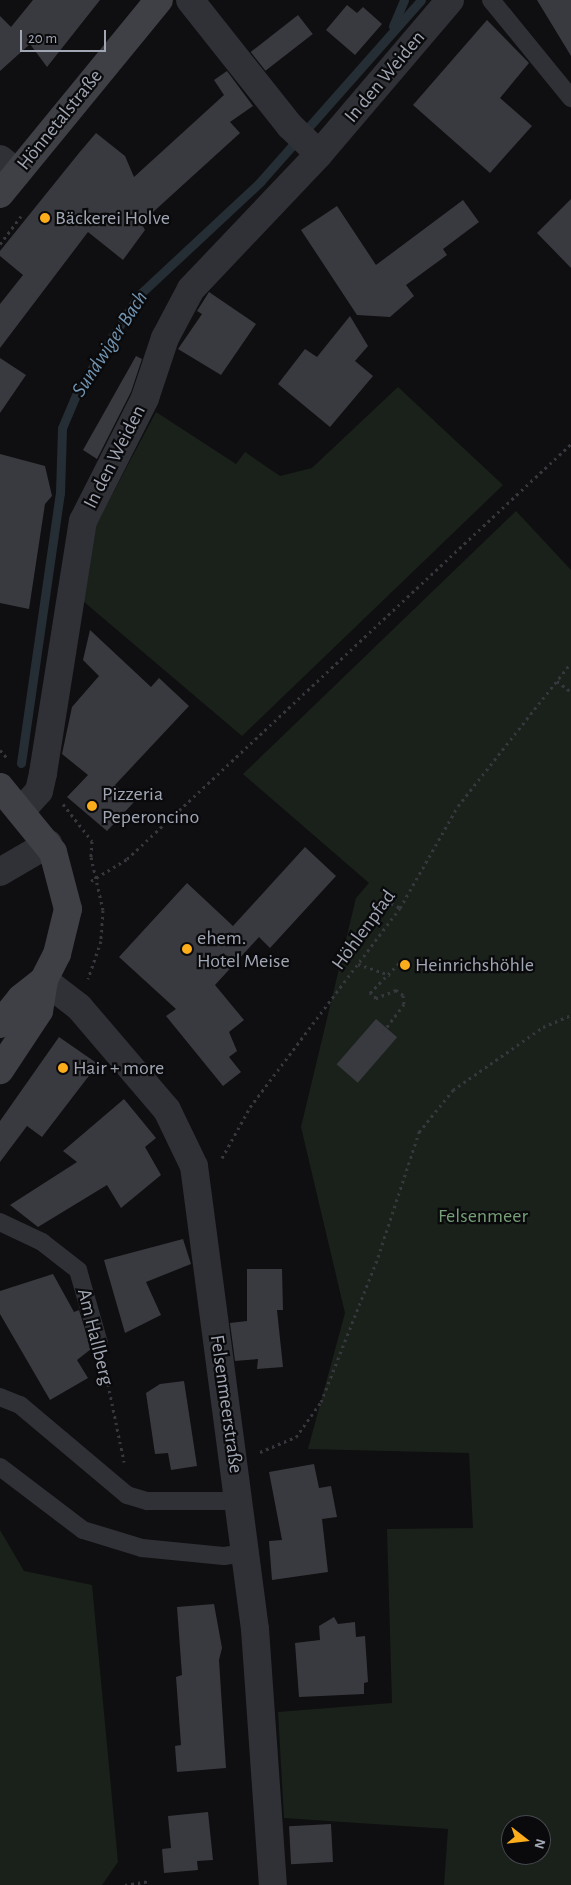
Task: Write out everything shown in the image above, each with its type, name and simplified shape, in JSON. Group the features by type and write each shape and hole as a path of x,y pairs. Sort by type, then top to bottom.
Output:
{"main road":[{"name":"Hönnetalstraße","path":"0,194 8,166 159,0"},
{"path":"0,787 22,810 48,844 66,887 66,929 44,980 39,1012 0,1070"},
{"path":"0,1024 21,998 44,980"}],"street":[{"path":"190,0 290,126 316,151"},
{"name":"In den Weiden","path":"22,810 39,792 43,773 83,520 145,398 165,338 204,273 316,151 450,0"},
{"path":"0,872 48,844"},
{"name":"Felsenmeerstraße","path":"44,980 78,1007 167,1110 187,1144 240,1501 273,1885"}],"lane":[{"path":"491,0 571,98"},
{"name":"Am Hallberg","path":"0,1222 42,1242 78,1270 99,1343"},
{"path":"0,1397 20,1405 126,1495 147,1501 240,1501"},
{"path":"0,1467 83,1530 142,1548 224,1556 246,1554"}],"path":[{"path":"66,887 98,880 127,859 571,444"},
{"name":"Höhlenpfad","path":"220,1168 228,1144 250,1107 400,908 458,806 571,663"},
{"path":"557,682 571,692"},
{"path":"376,904 391,903 400,908"},
{"path":"383,1032 404,1004 403,995 396,990 376,998 368,995 390,975 400,962 404,965"},
{"path":"358,964 390,975"},
{"path":"234,1456 275,1449 296,1437 321,1402 378,1257 419,1132 453,1090 543,1027 571,1015"},
{"name":"Am Hallberg","path":"99,1343 123,1456 126,1495"},
{"path":"125,1885 150,1881"}],"green space":[{"path":"398,387 503,485 242,736 83,601 96,525 156,412 236,464 245,452 280,476 312,468"},
{"name":"Felsenmeer","path":"516,511 571,570 571,1885 444,1885 448,1829 284,1818 278,1712 392,1703 387,1529 473,1528 469,1453 308,1449 345,1313 301,1127 356,898 369,883 243,774"},
{"path":"0,1530 24,1571 92,1585 118,1862 102,1885 0,1885"}],"building":[{"path":"33,0 100,0 47,67 30,44 0,71 0,16 11,27"},
{"path":"537,0 571,0 571,56"},
{"path":"347,5 357,13 363,7 382,24 355,55 326,30"},
{"path":"298,15 313,34 265,71 251,52"},
{"path":"487,20 529,63 500,98 532,126 490,173 413,105"},
{"path":"227,71 253,106 230,122 240,133 141,223 145,230 123,260 88,232 0,348 0,304 23,275 0,256 0,251 79,153 96,133 125,156 134,177 224,95 214,80"},
{"path":"571,199 571,268 537,233"},
{"path":"463,200 479,222 443,249 447,255 406,285 414,296 390,317 357,315 301,230 337,206 376,265"},
{"path":"209,292 256,324 221,375 178,349 202,314 197,311"},
{"path":"350,316 368,346 355,361 373,376 330,427 278,384 305,349 317,357"},
{"path":"136,356 142,359 131,392 97,459 83,450"},
{"path":"0,358 26,375 0,413"},
{"path":"0,454 45,466 52,496 45,504 29,609 0,603"},
{"path":"90,630 151,687 159,678 189,706 115,785 134,802 107,831 67,797 88,775 62,754 72,707 99,676 83,660"},
{"path":"305,847 336,876 270,948 259,937 215,985 244,1020 229,1032 237,1051 229,1057 241,1072 223,1086 166,1016 176,1009 119,957 187,883 233,926"},
{"path":"376,1019 397,1037 358,1083 337,1064"},
{"path":"59,1037 98,1064 42,1137 27,1126 0,1162 0,1121"},
{"path":"124,1099 156,1138 145,1147 161,1175 121,1208 107,1185 38,1227 10,1205 77,1162 63,1151"},
{"path":"183,1239 191,1264 146,1282 161,1315 125,1333 104,1260"},
{"path":"247,1269 282,1269 283,1310 277,1310 283,1367 257,1369 258,1359 235,1361 230,1323 247,1321"},
{"path":"53,1274 74,1312 79,1310 91,1349 77,1360 88,1378 50,1400 0,1314 0,1291"},
{"path":"184,1381 197,1466 171,1470 168,1453 155,1454 146,1393 160,1384"},
{"path":"314,1464 319,1488 331,1486 337,1517 322,1519 328,1572 272,1580 269,1541 282,1540 269,1472"},
{"path":"214,1604 222,1648 219,1660 226,1768 177,1772 175,1746 181,1745 176,1677 182,1675 177,1607"},
{"path":"334,1617 338,1624 355,1622 356,1637 365,1636 368,1682 364,1683 364,1694 299,1697 295,1643 320,1640 319,1626"},
{"path":"208,1812 213,1860 197,1861 198,1870 164,1873 162,1849 171,1848 168,1816"},
{"path":"331,1824 333,1862 291,1864 289,1826"}],"waterway":[{"path":"393,26 404,0"},
{"name":"Sundwiger Bach","path":"21,763 60,493 62,428 77,392 139,295 260,182 421,0"}],"place":[{"name":"Bäckerei Holve","path":"45,218"},
{"name":"Pizzeria Peperoncino","path":"92,806"},
{"name":"ehem. Hotel Meise","path":"187,949"},
{"name":"Heinrichshöhle","path":"405,965"},
{"name":"Hair + more","path":"63,1068"}]}
